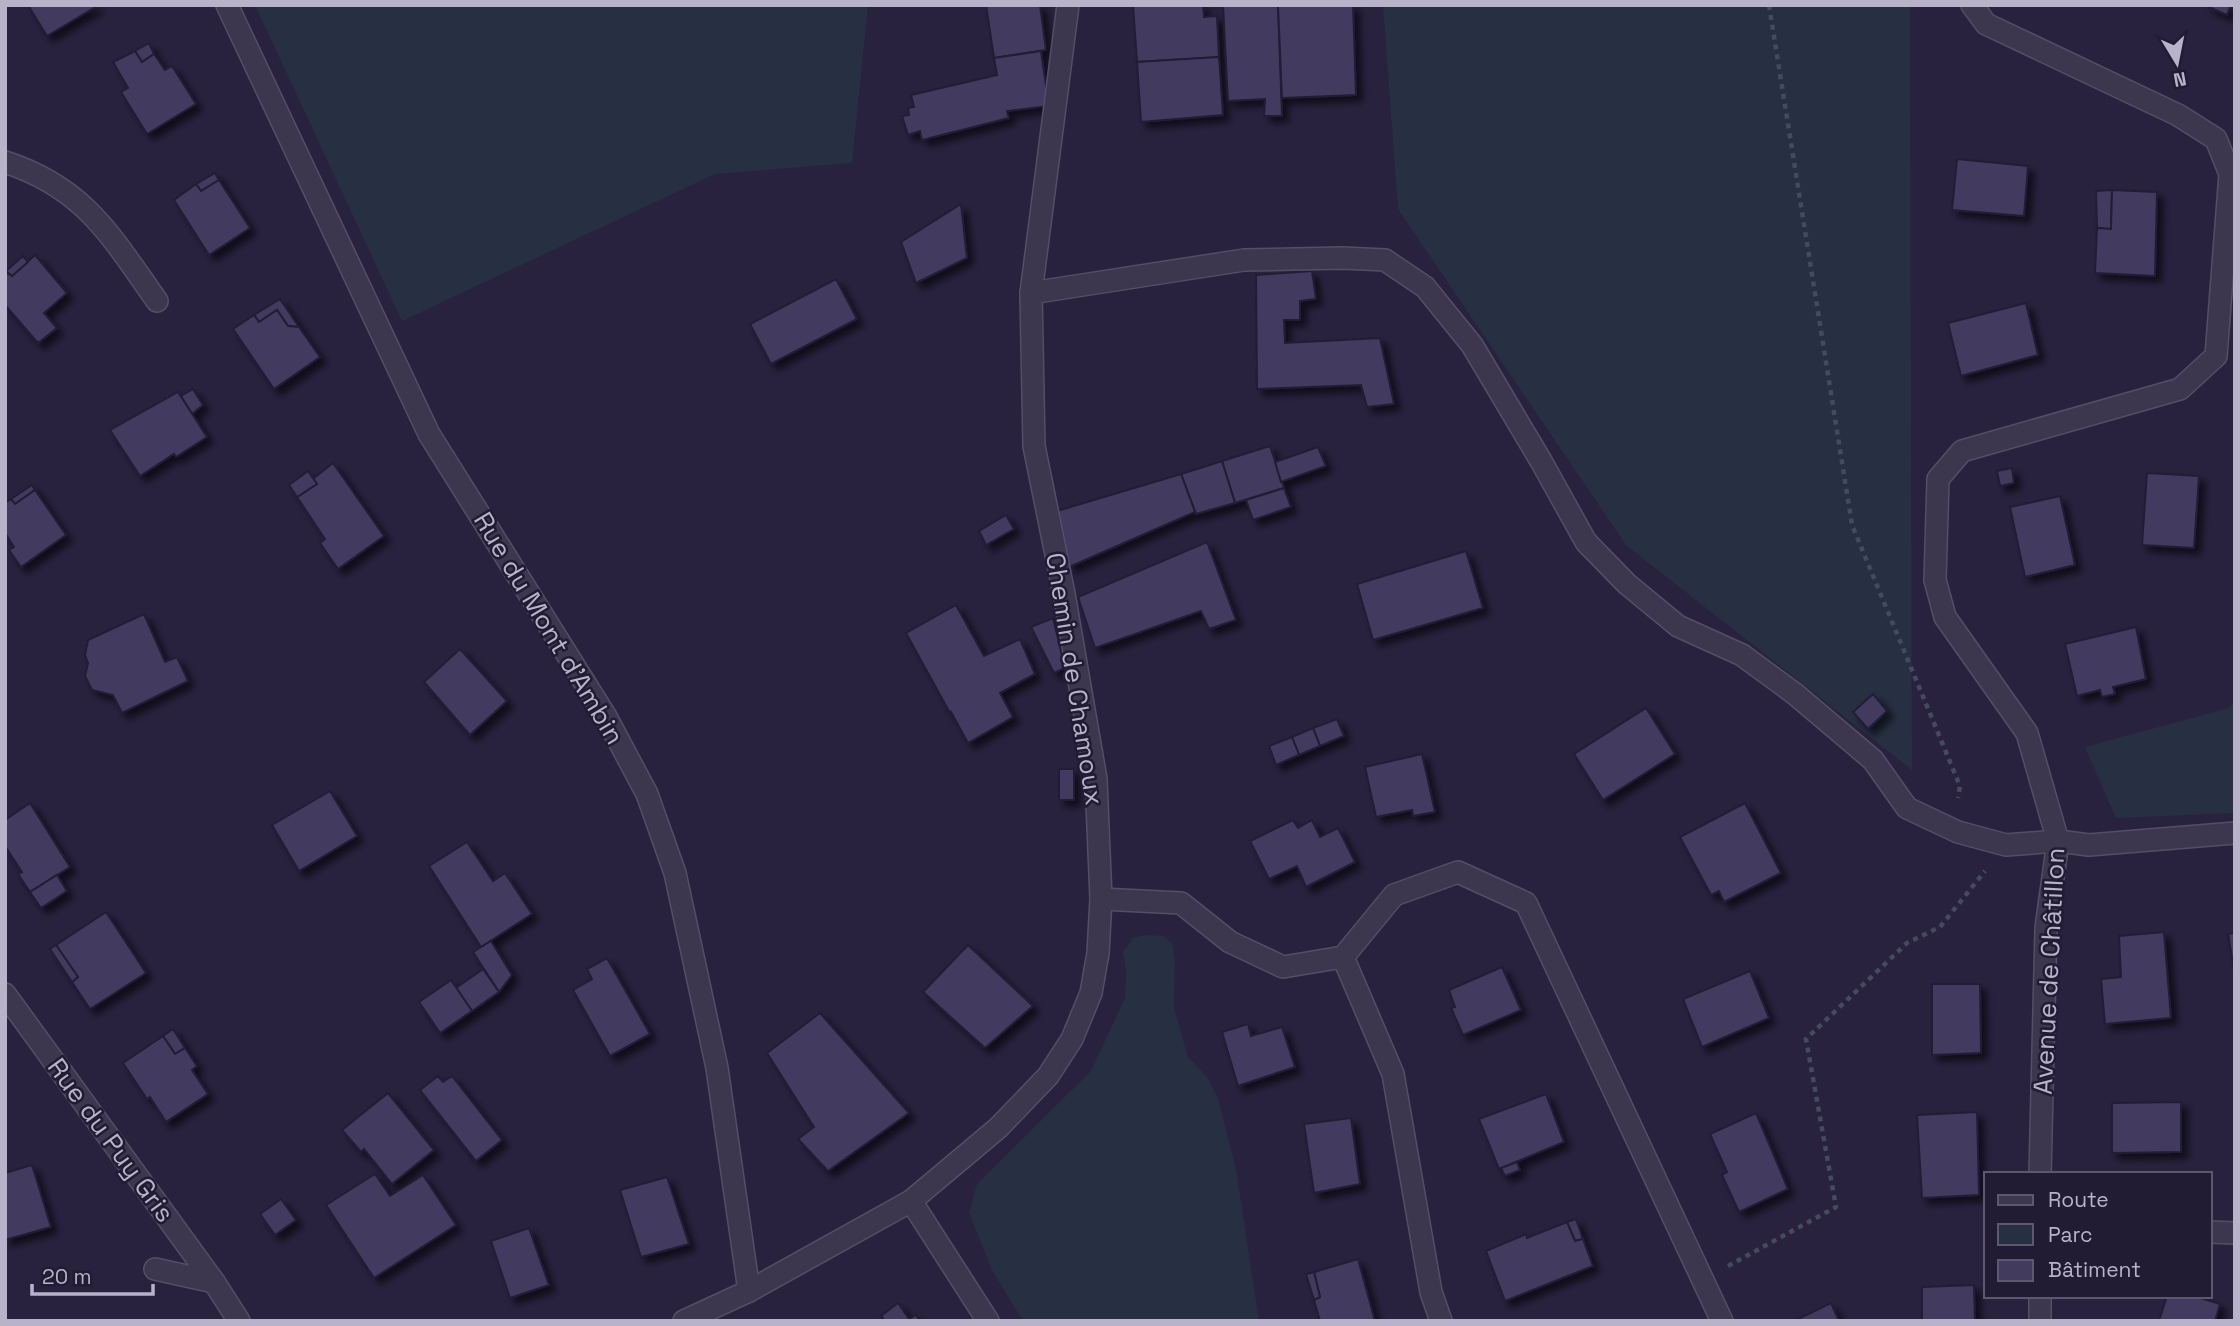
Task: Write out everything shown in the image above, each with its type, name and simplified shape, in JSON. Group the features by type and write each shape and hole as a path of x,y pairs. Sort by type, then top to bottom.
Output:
{"street":[{"name":"Rue du Mont d'Ambin","path":"227,5 429,434 605,716 647,794 675,873 717,1068 749,1292"},
{"name":"Chemin de Chamoux","path":"684,1321 749,1292 911,1201 998,1128 1048,1076 1072,1039 1091,993 1098,953 1101,899 1096,779 1064,594 1034,446 1031,293 1068,5"},
{"name":"Avenue de Châtillon","path":"1972,5 1986,24 2178,115 2216,139 2230,174 2216,356 2180,389 1962,451 1938,479 1935,580 1945,617 2028,733 2058,841 2046,928 2040,1172"},
{"path":"5,162 53,182 81,203 109,233 157,301"},
{"path":"1031,293 1244,260 1385,260 1426,287 1472,345 1586,542 1627,584 1678,626 1742,655 1795,694 1874,760 1907,808 1958,832 2006,845 2058,841 2089,845 2235,833"},
{"path":"1101,899 1181,903 1230,943 1283,967 1343,957 1394,895 1458,872 1526,903 1722,1321"},
{"path":"1343,957 1393,1074 1431,1292 1441,1321"},
{"name":"Rue du Puy Gris","path":"5,995 214,1282 239,1321"},
{"path":"911,1201 988,1321"},
{"path":"2212,1232 2235,1233"},
{"path":"155,1269 214,1282"},
{"path":"2040,1298 2040,1321"}],"path":[{"path":"1769,5 1852,525 1960,786 1952,820 1958,832"},
{"path":"1703,1281 1836,1207 1806,1039 1907,943 1940,927 2006,845"}],"green space":[{"path":"255,5 868,5 852,163 715,174 402,321"},
{"path":"1383,5 1910,5 1912,770 1626,545 1398,209"},
{"path":"2235,700 2235,813 2116,818 2085,747 2229,708"},
{"path":"1146,935 1163,936 1172,943 1175,960 1174,1008 1188,1057 1207,1077 1218,1098 1236,1169 1259,1321 1023,1321 993,1272 969,1213 977,1184 1091,1071 1125,998 1126,971 1123,952 1133,938"}],"building":[{"path":"28,5 96,5 97,6 47,36"},
{"path":"986,5 1040,5 1046,50 994,58"},
{"path":"1133,5 1203,5 1204,17 1217,16 1219,57 1137,62"},
{"path":"1223,5 1278,5 1282,116 1264,116 1265,99 1228,101"},
{"path":"1278,5 1353,5 1356,95 1282,98"},
{"path":"2204,5 2231,5 2227,15"},
{"path":"149,43 154,54 142,62 135,51"},
{"path":"135,51 142,62 154,54 165,70 172,66 196,104 147,134 121,92 128,88 113,62"},
{"path":"1041,51 1049,106 1007,111 1009,118 922,140 920,131 908,135 902,116 909,115 908,108 914,107 911,95 997,75 994,58"},
{"path":"1219,57 1223,115 1141,122 1137,62"},
{"path":"1957,159 2028,166 2024,216 1952,210"},
{"path":"215,173 219,180 201,191 196,184"},
{"path":"219,180 250,228 209,255 174,200 196,184 201,191"},
{"path":"2112,190 2111,229 2097,228 2096,191"},
{"path":"2112,190 2157,192 2155,276 2095,273 2097,228 2111,229"},
{"path":"961,204 967,258 916,283 901,242"},
{"path":"35,255 67,293 44,313 57,328 38,343 5,305 5,272 12,276"},
{"path":"23,256 28,262 12,276 6,271"},
{"path":"1312,271 1316,299 1300,301 1300,320 1284,320 1285,343 1380,338 1394,404 1367,407 1361,385 1257,389 1256,275"},
{"path":"836,279 857,319 771,364 750,324"},
{"path":"280,299 299,327 288,326 277,310 259,322 254,315"},
{"path":"2026,303 2038,355 1961,376 1948,323"},
{"path":"277,310 288,326 299,327 320,357 274,389 233,329 254,315 259,322"},
{"path":"193,389 203,405 192,414 181,396"},
{"path":"178,392 207,437 140,476 110,430"},
{"path":"1270,446 1284,488 1235,503 1222,461"},
{"path":"1318,447 1326,466 1281,482 1275,462"},
{"path":"1222,461 1235,503 1196,514 1181,474"},
{"path":"333,463 384,536 338,569 320,543 325,539 297,497 317,484 313,479"},
{"path":"2012,468 2014,483 2000,486 1997,471"},
{"path":"308,471 317,484 297,497 289,485"},
{"path":"2147,473 2199,476 2194,548 2142,545"},
{"path":"1181,474 1195,512 1069,567 1057,511"},
{"path":"32,485 35,490 15,504 11,499"},
{"path":"1284,488 1291,507 1253,520 1246,500"},
{"path":"35,490 66,535 21,567 9,550 14,547 5,533 5,503 11,499 15,504"},
{"path":"2060,496 2075,565 2025,577 2010,507"},
{"path":"1006,515 1014,529 986,545 979,531"},
{"path":"1207,542 1236,620 1209,629 1201,611 1095,648 1078,597"},
{"path":"1466,551 1483,608 1373,640 1357,584"},
{"path":"956,605 984,656 1020,639 1035,674 1000,693 1013,717 968,743 906,633"},
{"path":"144,614 165,662 177,657 188,681 122,713 113,695 92,690 85,676 88,640"},
{"path":"1053,618 1065,668 1054,673 1031,627"},
{"path":"2136,627 2146,679 2113,687 2115,694 2102,697 2100,690 2077,696 2065,644"},
{"path":"460,649 507,701 470,735 424,682"},
{"path":"1873,694 1887,711 1868,729 1853,712"},
{"path":"1646,708 1675,754 1603,800 1574,754"},
{"path":"1337,719 1344,736 1320,746 1313,728"},
{"path":"1313,728 1320,746 1299,755 1292,737"},
{"path":"1292,737 1299,755 1276,765 1269,746"},
{"path":"1422,754 1435,812 1413,816 1412,810 1376,817 1365,767"},
{"path":"1059,769 1074,769 1074,800 1059,800"},
{"path":"330,791 357,836 299,871 272,825"},
{"path":"30,803 70,867 30,892 18,874 22,872 5,846 5,820"},
{"path":"1745,803 1781,873 1724,902 1719,891 1711,895 1680,837"},
{"path":"1293,820 1298,828 1312,820 1320,837 1338,828 1355,862 1306,887 1297,866 1269,879 1250,841"},
{"path":"467,842 493,881 505,873 532,914 481,947 429,866"},
{"path":"57,875 67,891 41,908 30,892"},
{"path":"106,912 146,973 90,1009 72,982 78,977 56,945"},
{"path":"2164,932 2171,1018 2105,1024 2101,979 2121,977 2119,936"},
{"path":"2235,933 2235,976 2228,934"},
{"path":"491,941 512,975 499,992 473,952"},
{"path":"56,945 78,977 72,982 50,949"},
{"path":"968,945 1033,1006 985,1048 923,992"},
{"path":"607,958 650,1034 610,1056 573,990 592,979 587,969"},
{"path":"1502,967 1521,1010 1463,1035 1451,1008 1455,1007 1449,990"},
{"path":"483,969 499,992 472,1011 456,988"},
{"path":"1750,971 1769,1018 1702,1047 1683,999"},
{"path":"451,980 472,1011 440,1033 419,1002"},
{"path":"1932,984 1980,984 1981,1053 1932,1055"},
{"path":"820,1013 909,1113 828,1171 798,1139 814,1127 767,1053"},
{"path":"1248,1024 1251,1036 1282,1027 1295,1067 1238,1086 1222,1032"},
{"path":"173,1029 185,1048 175,1054 163,1036"},
{"path":"163,1036 175,1054 185,1048 197,1066 192,1070 208,1094 166,1122 123,1063"},
{"path":"438,1076 443,1082 452,1076 502,1140 476,1161 420,1090"},
{"path":"388,1093 434,1150 392,1184 364,1149 361,1152 342,1130"},
{"path":"1546,1094 1564,1142 1499,1169 1479,1119"},
{"path":"2181,1102 2181,1152 2112,1153 2112,1103"},
{"path":"1977,1112 1979,1195 1922,1198 1917,1115"},
{"path":"1756,1113 1788,1189 1739,1212 1722,1175 1727,1172 1710,1134"},
{"path":"1351,1118 1360,1184 1314,1193 1304,1124"},
{"path":"1517,1162 1520,1170 1505,1176 1501,1168"},
{"path":"32,1165 51,1227 5,1240 5,1173"},
{"path":"375,1174 390,1196 423,1175 456,1225 374,1278 326,1205"},
{"path":"667,1177 689,1244 641,1257 620,1190"},
{"path":"281,1199 296,1220 275,1235 260,1214"},
{"path":"1576,1219 1583,1239 1575,1241 1567,1222"},
{"path":"1567,1222 1575,1241 1583,1239 1593,1266 1505,1301 1486,1251 1526,1234 1527,1238"},
{"path":"529,1228 549,1285 510,1298 491,1241"},
{"path":"1358,1259 1375,1321 1320,1321 1314,1300 1320,1297 1314,1272"},
{"path":"1314,1272 1320,1297 1314,1300 1306,1274"},
{"path":"1974,1285 1975,1321 1922,1321 1922,1287"},
{"path":"2166,1298 2200,1298 2220,1304 2215,1321 2159,1321"},
{"path":"898,1303 909,1319 916,1315 920,1321 879,1321 883,1318 881,1316"},
{"path":"1831,1303 1839,1321 1794,1321"}]}
